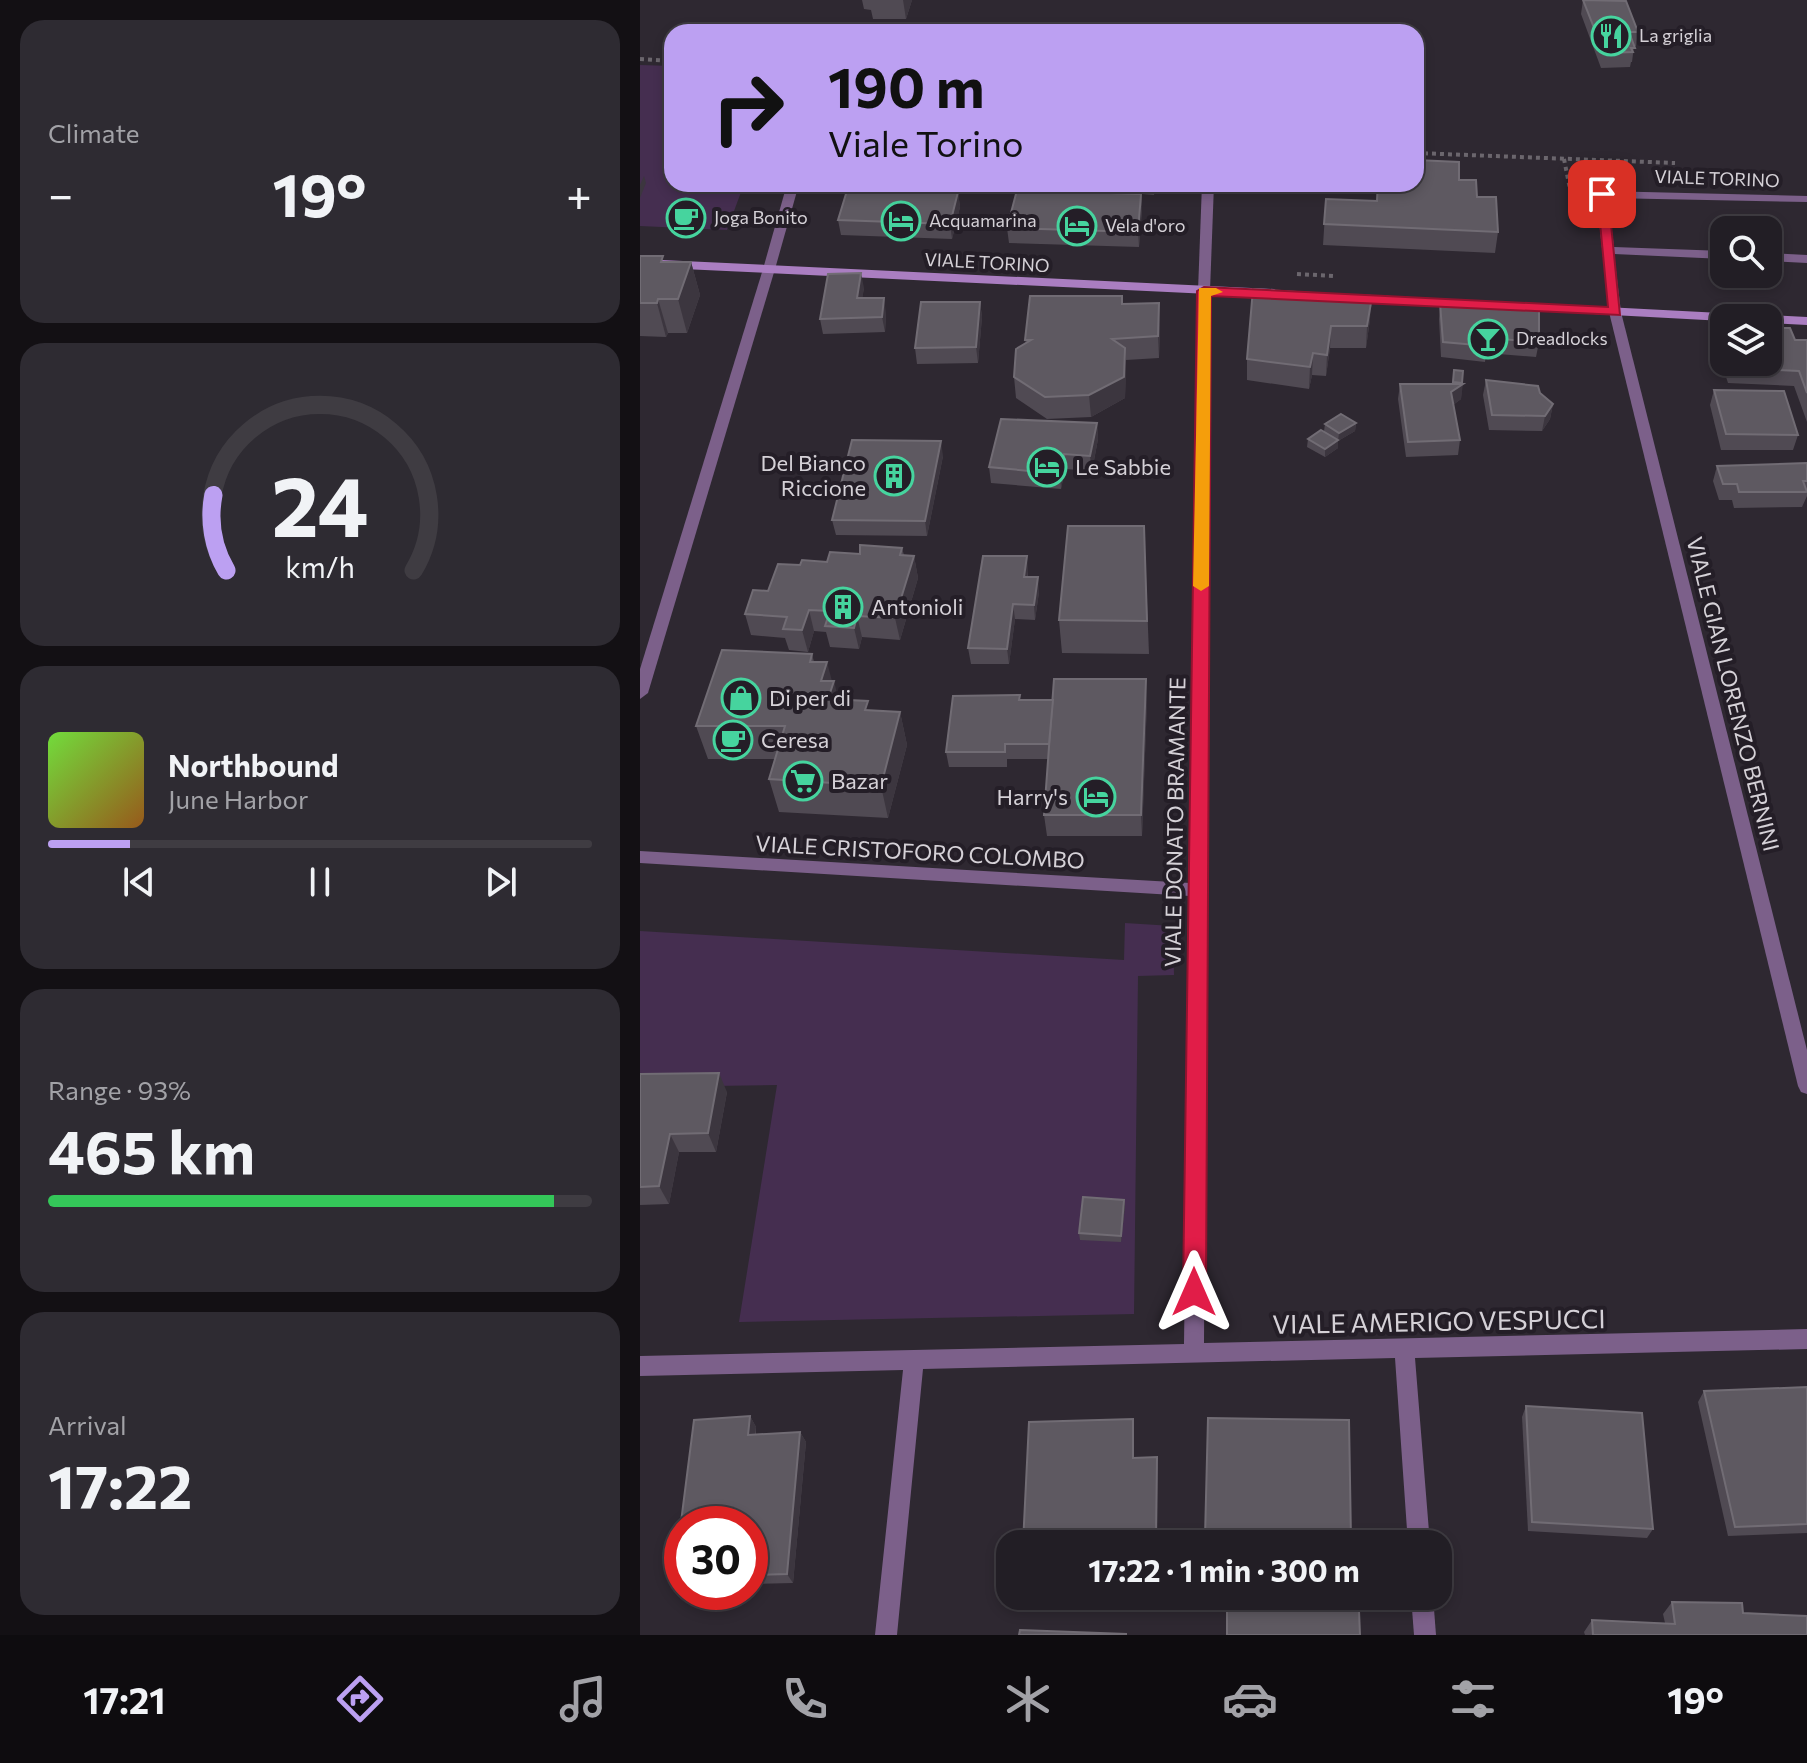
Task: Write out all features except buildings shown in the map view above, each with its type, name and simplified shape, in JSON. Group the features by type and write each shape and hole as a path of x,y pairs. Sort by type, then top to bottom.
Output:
{"street":[{"path":"640,693 791,192"},
{"path":"1204,291 1208,192"},
{"name":"VIALE TORINO","path":"1615,312 1602,194 1807,199"},
{"path":"1608,250 1710,254"},
{"path":"1782,258 1807,259"},
{"name":"VIALE TORINO","path":"640,263 1287,294"},
{"name":"VIALE DONATO BRAMANTE","path":"1194,1354 1204,291"},
{"path":"1333,297 1710,317"},
{"name":"VIALE GIAN LORENZO BERNINI","path":"1615,312 1807,1086"},
{"path":"1782,320 1807,321"},
{"name":"VIALE CRISTOFORO COLOMBO","path":"640,857 1198,890"},
{"name":"VIALE AMERIGO VESPUCCI","path":"640,1366 1807,1339"},
{"path":"1404,1349 1418,1530"},
{"path":"886,1635 914,1361"},
{"path":"1423,1610 1425,1635"}],"path":[{"path":"640,59 664,60"},
{"path":"1424,153 1686,164"}],"shaded area":[{"path":"640,65 664,66 664,192 741,192 727,230 640,226"},
{"path":"1125,923 1173,926 1174,975 1138,976 1134,1314 739,1322 777,1085 640,1087 640,931 1124,960"}],"slow traffic":[{"path":"1201,586 1204,291 1216,292"}],"place":[{"name":"La griglia","path":"1611,36"},
{"name":"Joga Bonito","path":"686,218"},
{"name":"Acquamarina","path":"901,221"},
{"name":"Vela d'oro","path":"1077,226"},
{"name":"Dreadlocks","path":"1488,339"},
{"name":"Le Sabbie","path":"1047,467"},
{"name":"Del Bianco Riccione","path":"894,476"},
{"name":"Antonioli","path":"843,607"},
{"name":"Di per di","path":"741,698"},
{"name":"Ceresa","path":"733,740"},
{"name":"Bazar","path":"803,781"},
{"name":"Harry's","path":"1096,797"}],"route":[{"path":"1194,1292 1204,291 1615,312 1602,194"}]}
